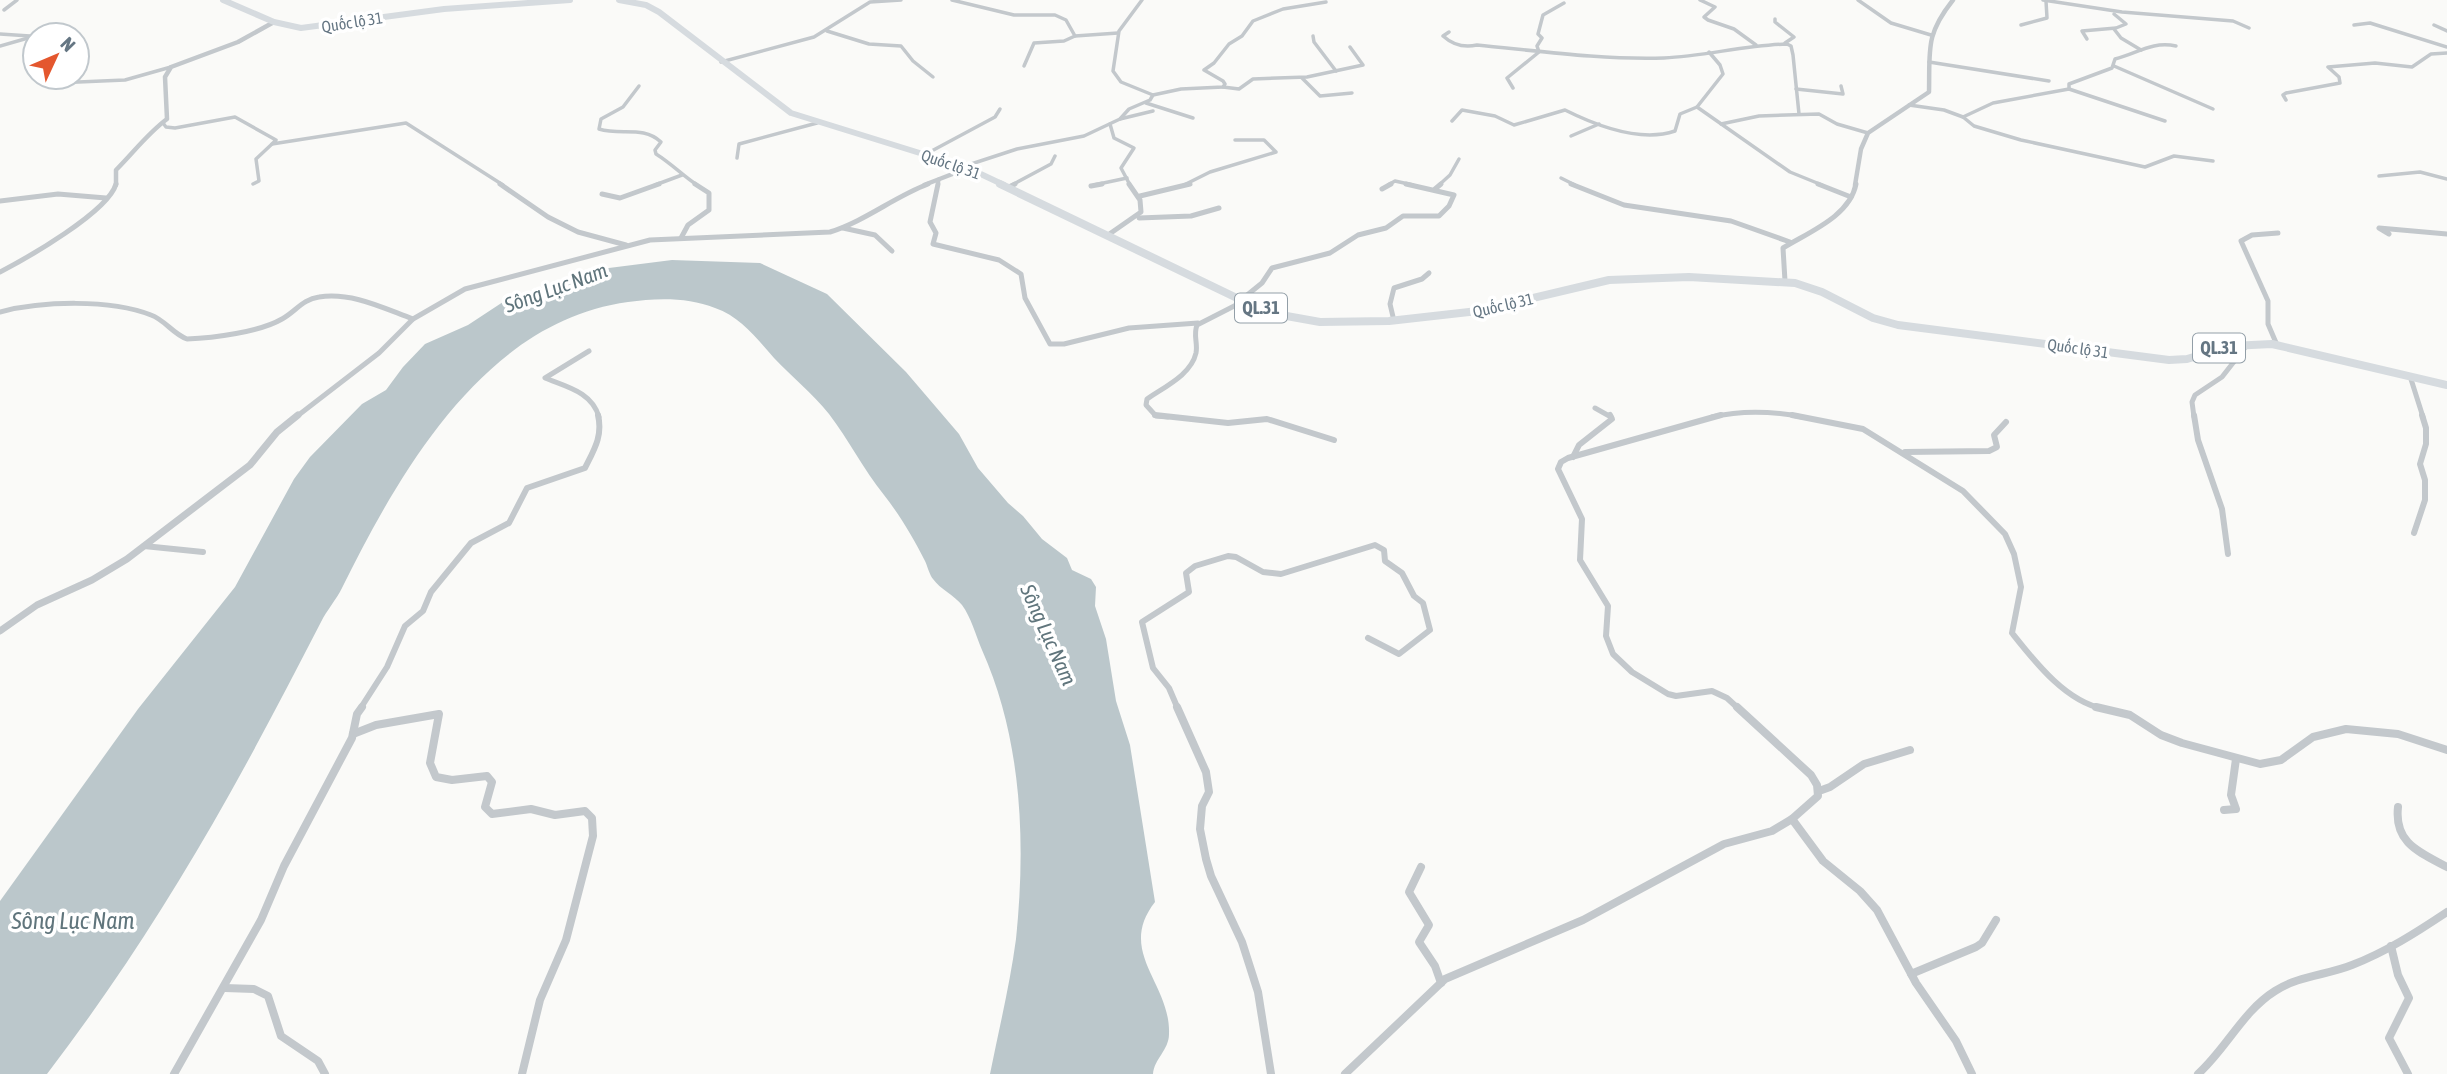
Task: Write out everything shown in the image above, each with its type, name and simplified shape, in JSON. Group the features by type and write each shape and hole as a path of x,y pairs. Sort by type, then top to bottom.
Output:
{"highway":[{"name":"Quốc lộ 31","path":"227,1 269,20 309,28 419,12 570,0"},
{"name":"Quốc lộ 31","path":"619,0 653,9 781,108 817,123 966,167 1243,300 1297,319 1349,323 1394,321 1478,311 1618,279 1689,277 1785,281 1822,292 1880,321 2169,360 2187,359 2218,348 2277,345 2447,385"}],"street":[{"path":"4,10 17,0"},
{"path":"721,62 827,32 870,2 901,0"},
{"path":"952,0 1014,15 1055,15 1066,20 1075,36"},
{"path":"1142,0 1118,33 1113,62 1115,75 1121,82 1153,95"},
{"path":"1700,0 1715,7 1704,17 1709,22 1717,27 1731,28 1756,44"},
{"path":"1858,0 1891,23 1931,35"},
{"path":"1785,281 1783,248 1840,212 1852,197 1861,149 1868,133 1930,90 1931,35 1941,15 1954,0"},
{"path":"2021,25 2047,18 2044,0 2112,13 2244,23 2249,27"},
{"path":"1223,88 1225,84 1221,79 1205,73 1204,70 1214,63 1229,44 1243,34 1251,22 1283,9 1326,2"},
{"path":"1539,52 1537,46 1542,38 1538,34 1543,15 1564,3"},
{"path":"2087,39 2081,31 2114,29 2126,23 2112,13"},
{"path":"1775,19 1775,22 1794,37 1785,43"},
{"path":"91,82 125,80 171,67 239,42 269,20"},
{"path":"2354,25 2370,23 2447,47"},
{"path":"2434,25 2447,31"},
{"path":"2114,29 2120,38 2141,50"},
{"path":"827,32 869,44 901,46 913,61 933,77"},
{"path":"1450,32 1443,37 1455,44 1602,58 1667,58 1756,44 1785,43 1791,46 1798,114"},
{"path":"1024,66 1034,43 1062,41 1075,36 1090,38 1118,33"},
{"path":"0,34 21,36"},
{"path":"1313,36 1314,42 1336,71"},
{"path":"0,46 21,40"},
{"path":"2113,66 2115,59 2155,42 2176,46"},
{"path":"1120,119 1129,109 1153,95 1181,89 1239,89 1256,79 1300,77 1364,64 1350,47"},
{"path":"1513,88 1507,78 1539,52"},
{"path":"1452,121 1462,110 1494,116 1514,125 1563,109 1580,119 1637,134 1666,136 1676,129 1676,116 1697,107 1704,94 1723,74 1716,59 1709,52"},
{"path":"2286,100 2283,96 2286,93 2340,83 2338,75 2328,67 2375,62 2412,67 2431,54 2447,53"},
{"path":"1929,62 1959,69 2049,80"},
{"path":"2069,89 2071,83 2113,66 2213,109"},
{"path":"0,272 43,248 106,198 118,183 116,170 136,150 146,135 163,123 168,115 165,77 171,67"},
{"path":"1300,77 1320,96 1352,93"},
{"path":"639,86 623,107 599,122 599,129 612,133 645,130 654,134 661,142 655,150 656,154 679,168 682,174 709,193 711,204 708,213 682,231 681,238"},
{"path":"1796,89 1843,94 1841,86"},
{"path":"1963,117 1993,103 2069,89 2165,121"},
{"path":"1144,102 1193,118"},
{"path":"1909,105 1941,109 1963,117 1974,126 2021,140 2145,167 2174,156 2213,161"},
{"path":"1697,107 1790,173 1852,197"},
{"path":"926,154 995,117 1000,109"},
{"path":"0,631 37,605 114,568 144,546 250,465 276,432 379,353 413,319 465,289 626,245 681,238 813,233 843,228 900,195 966,167 1017,149 1080,137 1120,119 1153,111"},
{"path":"1721,124 1759,116 1822,114 1837,124 1868,133"},
{"path":"163,123 166,127 175,128 235,117 241,123 266,132 275,140 256,159 258,181 253,184"},
{"path":"272,144 403,122 433,138 548,217 578,232 626,245"},
{"path":"737,158 739,144 817,123"},
{"path":"1110,124 1114,138 1135,148 1122,164 1127,178 1140,197 1142,209 1139,218"},
{"path":"1571,135 1599,124"},
{"path":"1140,197 1189,184 1210,172 1276,152 1272,145 1256,138 1236,140"},
{"path":"1009,187 1051,164 1055,156"},
{"path":"1434,190 1450,175 1459,159"},
{"path":"2379,176 2420,172 2447,179"},
{"path":"602,194 611,198 625,198 648,186 682,174"},
{"path":"1091,186 1127,178"},
{"path":"1561,178 1593,194 1624,205 1731,221 1790,242"},
{"path":"939,179 930,222 936,233 933,244 999,260 1021,274 1025,298 1050,344 1064,344 1129,328 1198,323 1243,300 1262,283 1272,268 1330,253 1358,235 1387,228 1403,216 1439,216 1449,206 1454,195 1395,181 1382,189"},
{"path":"0,201 58,194 106,198"},
{"path":"1108,235 1139,218 1191,216 1219,208"},
{"path":"843,228 875,235 892,251"},
{"path":"2389,234 2379,228 2447,234"},
{"path":"2277,345 2268,325 2267,301 2241,241 2252,235 2278,233"},
{"path":"1394,321 1388,299 1390,293 1401,285 1424,278 1429,273"},
{"path":"0,312 19,307 130,309 162,320 179,336 188,339 277,322 308,300 317,297 362,300 413,319"},
{"path":"1198,323 1194,332 1196,350 1189,366 1147,399 1146,405 1156,416 1228,423 1267,419 1334,440"},
{"path":"2228,554 2222,509 2198,440 2192,402 2195,395 2222,377 2247,345"},
{"path":"174,1074 225,988 353,734 353,720 387,667 405,626 423,611 431,592 471,543 506,526 527,488 573,474 587,466 601,427 596,407 584,394 545,379 589,351"},
{"path":"2410,376 2426,428 2426,444 2420,464 2425,480 2425,500 2414,533"},
{"path":"1573,457 1579,445 1612,419 1595,408"},
{"path":"1819,791 1811,775 1727,698 1712,691 1676,696 1668,694 1632,672 1613,654 1605,634 1608,606 1580,560 1582,519 1558,469 1561,462 1716,416 1757,411 1857,427 1878,436 1964,491 2005,534 2014,554 2021,587 2012,633 2082,702 2095,708 2129,714 2164,736 2256,764 2276,762 2312,737 2354,728 2411,738 2447,750"},
{"path":"1903,452 1989,451 1997,447 1994,435 2006,422"},
{"path":"1271,1074 1258,992 1242,942 1211,876 1206,859 1200,824 1202,806 1209,792 1206,772 1169,688 1153,668 1142,622 1189,592 1186,573 1195,566 1224,556 1232,556 1263,572 1282,574 1375,545 1384,550 1385,561 1402,573 1413,596 1423,603 1430,630 1399,654 1368,638"},
{"path":"144,546 202,552"},
{"path":"353,734 376,725 439,714 430,764 430,771 435,778 444,780 487,776 492,787 485,807 492,814 531,809 555,815 585,811 592,818 593,836 566,940 540,1000 522,1074"},
{"path":"1345,1074 1376,1048 1441,983 1621,901 1718,847 1772,831 1792,820 1816,799 1819,791 1871,761 1910,751"},
{"path":"2224,810 2236,809 2231,795 2236,759"},
{"path":"2399,807 2396,822 2405,842 2447,867"},
{"path":"1792,820 1823,861 1873,904 1910,974 1959,1047 1972,1074"},
{"path":"1421,867 1409,892 1429,925 1419,942 1435,966 1441,983"},
{"path":"2198,1074 2221,1054 2249,1015 2271,993 2289,984 2351,965 2391,946 2447,912"},
{"path":"1910,974 1976,947 1982,943 1996,920"},
{"path":"2391,946 2398,975 2409,1002 2391,1030 2389,1038 2408,1074"},
{"path":"225,988 258,991 267,996 272,1006 276,1030 296,1048 313,1055 320,1062 325,1074"}],"water":[{"name":"Sông Lục Nam","path":"672,260 760,263 827,294 906,372 959,434 978,468 1008,503 1042,539 1067,558 1072,570 1091,579 1096,587 1095,606 1106,639 1116,701 1130,745 1155,902 1144,920 1141,937 1148,968 1167,1016 1169,1034 1167,1045 1153,1074 990,1074 1016,939 1021,866 1020,829 1018,792 1006,719 971,621 962,605 932,578 901,518 816,399 733,317 705,304 661,299 628,302 577,315 531,338 490,370 453,408 420,451 391,497 229,795 165,903 120,972 47,1074 0,1074 0,901 138,709 235,587 294,479 310,457 362,404 386,390 425,344 468,325 506,300 524,293 601,269"}]}
